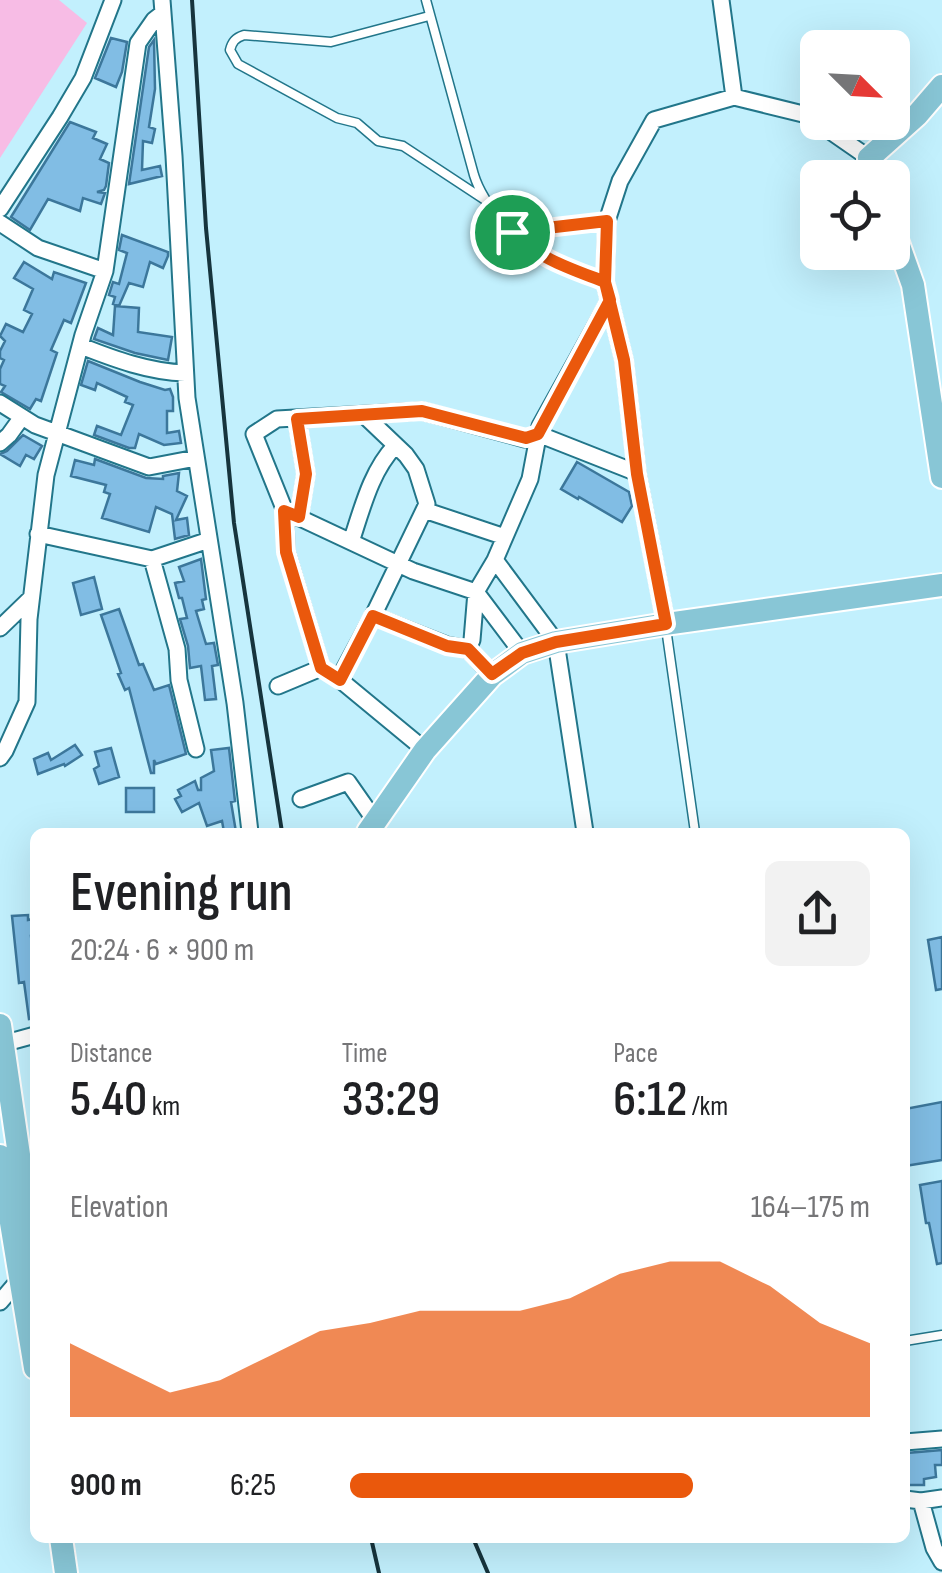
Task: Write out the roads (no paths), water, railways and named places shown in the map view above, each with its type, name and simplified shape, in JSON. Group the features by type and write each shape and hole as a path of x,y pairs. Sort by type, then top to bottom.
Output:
{"main road":[{"path":"879,160 942,86"},
{"path":"907,270 942,477"},
{"path":"372,827 425,750 492,674 522,653 556,642 666,624 942,586"},
{"path":"1,1034 16,1195 30,1261"},
{"path":"0,1156 16,1195"},
{"path":"63,1543 66,1573"},
{"path":"73,1543 77,1573"}],"street":[{"path":"0,209 83,78 113,0"},
{"path":"721,0 734,97"},
{"path":"0,758 27,702 32,598 46,476 105,271 138,43 163,7"},
{"path":"163,7 186,398 244,763 250,828"},
{"path":"666,624 637,474 624,360 605,282 607,221 620,181 654,120 734,97 807,115 862,160"},
{"path":"0,223 38,248 105,271"},
{"path":"468,649 476,592 496,560 530,479 538,434 610,300"},
{"path":"81,346 117,360 186,373"},
{"path":"0,404 35,425 149,467 196,458"},
{"path":"522,653 476,592 399,564 292,514 254,434 277,419 422,411 526,438 538,434 637,474"},
{"path":"340,680 428,504 416,468 365,416"},
{"path":"0,443 22,417"},
{"path":"297,419 306,474 292,514 286,552 321,668 425,750"},
{"path":"351,542 367,492 395,446"},
{"path":"424,510 505,537"},
{"path":"38,534 152,559 209,540"},
{"path":"152,559 176,649 196,749"},
{"path":"496,560 556,642 584,828"},
{"path":"0,628 32,598"},
{"path":"373,616 447,646 468,649 492,674"},
{"path":"278,686 321,668"},
{"path":"301,799 348,782 372,827"},
{"path":"1,1034 30,1035"},
{"path":"0,1302 30,1267"},
{"path":"910,1442 942,1440"},
{"path":"939,1552 913,1500 942,1498"}],"lane":[{"path":"426,0 474,174 485,200"},
{"path":"429,16 338,42 237,37 230,50 238,64 337,118 361,125 378,141 406,148 485,200 512,232 548,260 605,282"},
{"path":"512,232 607,221"},
{"path":"666,624 695,828"},
{"path":"910,1340 942,1335"}],"railway":[{"path":"192,0 206,228 234,523 281,828"},
{"path":"372,1543 379,1573"},
{"path":"475,1543 488,1573"}]}
